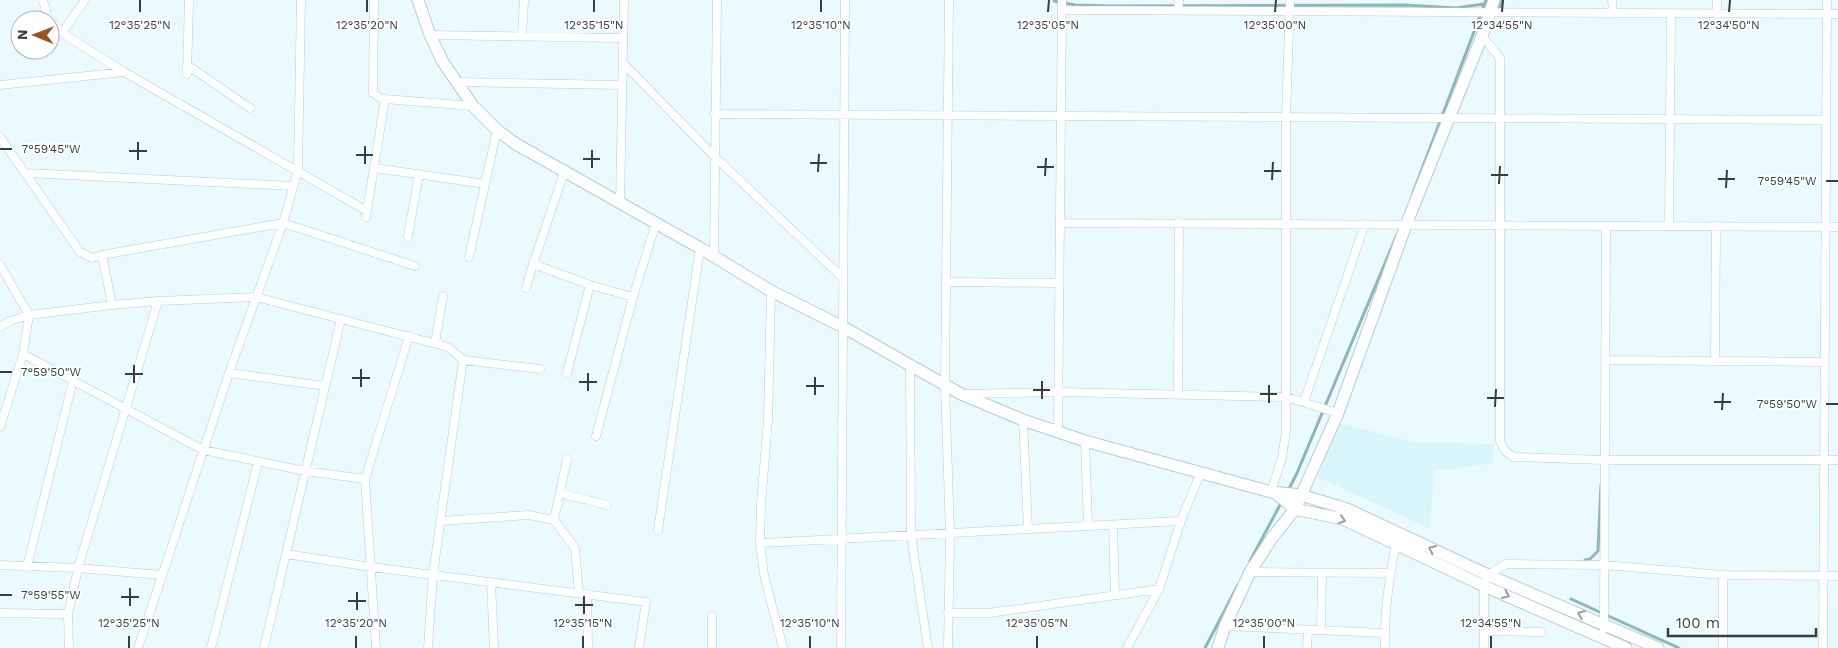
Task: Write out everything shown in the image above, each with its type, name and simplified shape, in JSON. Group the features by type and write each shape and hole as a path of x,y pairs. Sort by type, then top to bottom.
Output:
{"main road":[{"path":"418,0 430,35 443,62 456,82 473,106 497,130 516,144 656,222 770,291 843,327 961,394 1023,420 1085,441 1273,493 1301,496 1348,509 1486,580 1626,648"},
{"path":"1218,648 1225,626 1250,572 1272,538 1295,508 1338,413 1406,224 1482,36 1494,0"},
{"path":"1273,493 1295,508 1343,519 1396,544 1604,624 1658,648"}],"street":[{"path":"43,0 47,16 62,33 124,72 298,170 367,214 386,99"},
{"path":"62,33 85,0"},
{"path":"187,74 189,0"},
{"path":"138,648 229,373 283,223 294,186 298,170 301,0"},
{"path":"374,0 373,93 380,98 386,99 473,106"},
{"path":"522,36 524,0"},
{"path":"620,202 624,0"},
{"path":"714,256 717,0"},
{"path":"841,648 845,0"},
{"path":"948,0 945,385 950,533 948,648"},
{"path":"1058,432 1062,0"},
{"path":"1178,10 1179,0"},
{"path":"1273,493 1282,458 1286,431 1286,117 1290,0"},
{"path":"1612,0 1613,13"},
{"path":"1717,0 1717,13"},
{"path":"1823,648 1827,0"},
{"path":"1062,10 1838,14"},
{"path":"1669,226 1671,13"},
{"path":"430,35 623,38"},
{"path":"1482,36 1500,58 1500,441 1505,451 1514,457 1604,460 1838,460"},
{"path":"623,63 715,157 844,278"},
{"path":"187,65 250,108"},
{"path":"0,85 124,72"},
{"path":"456,82 622,85"},
{"path":"715,114 1826,120"},
{"path":"468,257 497,130"},
{"path":"0,137 80,252 92,258 283,223 415,266"},
{"path":"375,168 485,184"},
{"path":"526,288 532,264 565,170"},
{"path":"26,173 294,186"},
{"path":"408,236 419,174"},
{"path":"596,436 633,297 656,222"},
{"path":"1060,223 1838,227"},
{"path":"1178,394 1179,223"},
{"path":"1304,402 1366,224"},
{"path":"1604,638 1606,226"},
{"path":"1715,361 1716,226"},
{"path":"658,530 700,248"},
{"path":"102,255 112,305"},
{"path":"532,264 590,285 633,297"},
{"path":"0,265 29,316 23,354 0,427"},
{"path":"946,282 1059,282"},
{"path":"567,373 590,285"},
{"path":"770,291 768,420 761,504 760,543 764,575 783,648"},
{"path":"436,343 443,296"},
{"path":"0,327 10,321 29,316 112,305 256,297 448,346 464,360 540,368"},
{"path":"69,648 68,614 78,568 158,301"},
{"path":"264,648 341,319"},
{"path":"376,648 366,479 409,336"},
{"path":"23,354 203,450 306,471 366,479"},
{"path":"428,648 433,574 464,360"},
{"path":"1606,360 1824,362"},
{"path":"910,365 911,535 928,648"},
{"path":"229,373 325,386"},
{"path":"27,566 74,380"},
{"path":"961,394 1058,392 1286,397 1338,413"},
{"path":"1023,420 1028,529"},
{"path":"1085,441 1088,526"},
{"path":"554,520 567,459"},
{"path":"211,648 258,462"},
{"path":"1127,648 1159,589 1181,521 1200,474"},
{"path":"560,494 607,505"},
{"path":"441,521 528,515 554,520 575,548 583,594 588,648"},
{"path":"760,543 1181,521"},
{"path":"1113,525 1115,595"},
{"path":"1385,648 1390,573 1396,544"},
{"path":"286,554 371,567 646,602 639,648"},
{"path":"1484,648 1486,580 1506,564 1604,565 1723,575 1838,576"},
{"path":"0,565 78,568 162,575"},
{"path":"1250,572 1390,573"},
{"path":"1321,630 1322,574"},
{"path":"1723,575 1723,648"},
{"path":"491,582 494,648"},
{"path":"948,613 990,613 1159,589"},
{"path":"0,613 68,614"},
{"path":"712,616 712,648"},
{"path":"1225,626 1385,633"},
{"path":"1307,648 1308,631"},
{"path":"1484,631 1541,632"}],"shaded area":[{"path":"1340,423 1412,442 1494,444 1493,463 1434,470 1430,529 1318,477"}],"waterway":[{"path":"1413,193 1486,0"},
{"path":"1495,5 1500,7 1502,0"},
{"path":"1054,1 1075,5 1112,6 1404,5 1456,8 1484,4"},
{"path":"1288,491 1396,237"},
{"path":"1585,560 1590,559 1598,551 1601,485"},
{"path":"1250,561 1281,503"},
{"path":"1205,648 1238,585"},
{"path":"1571,599 1679,648"}]}
